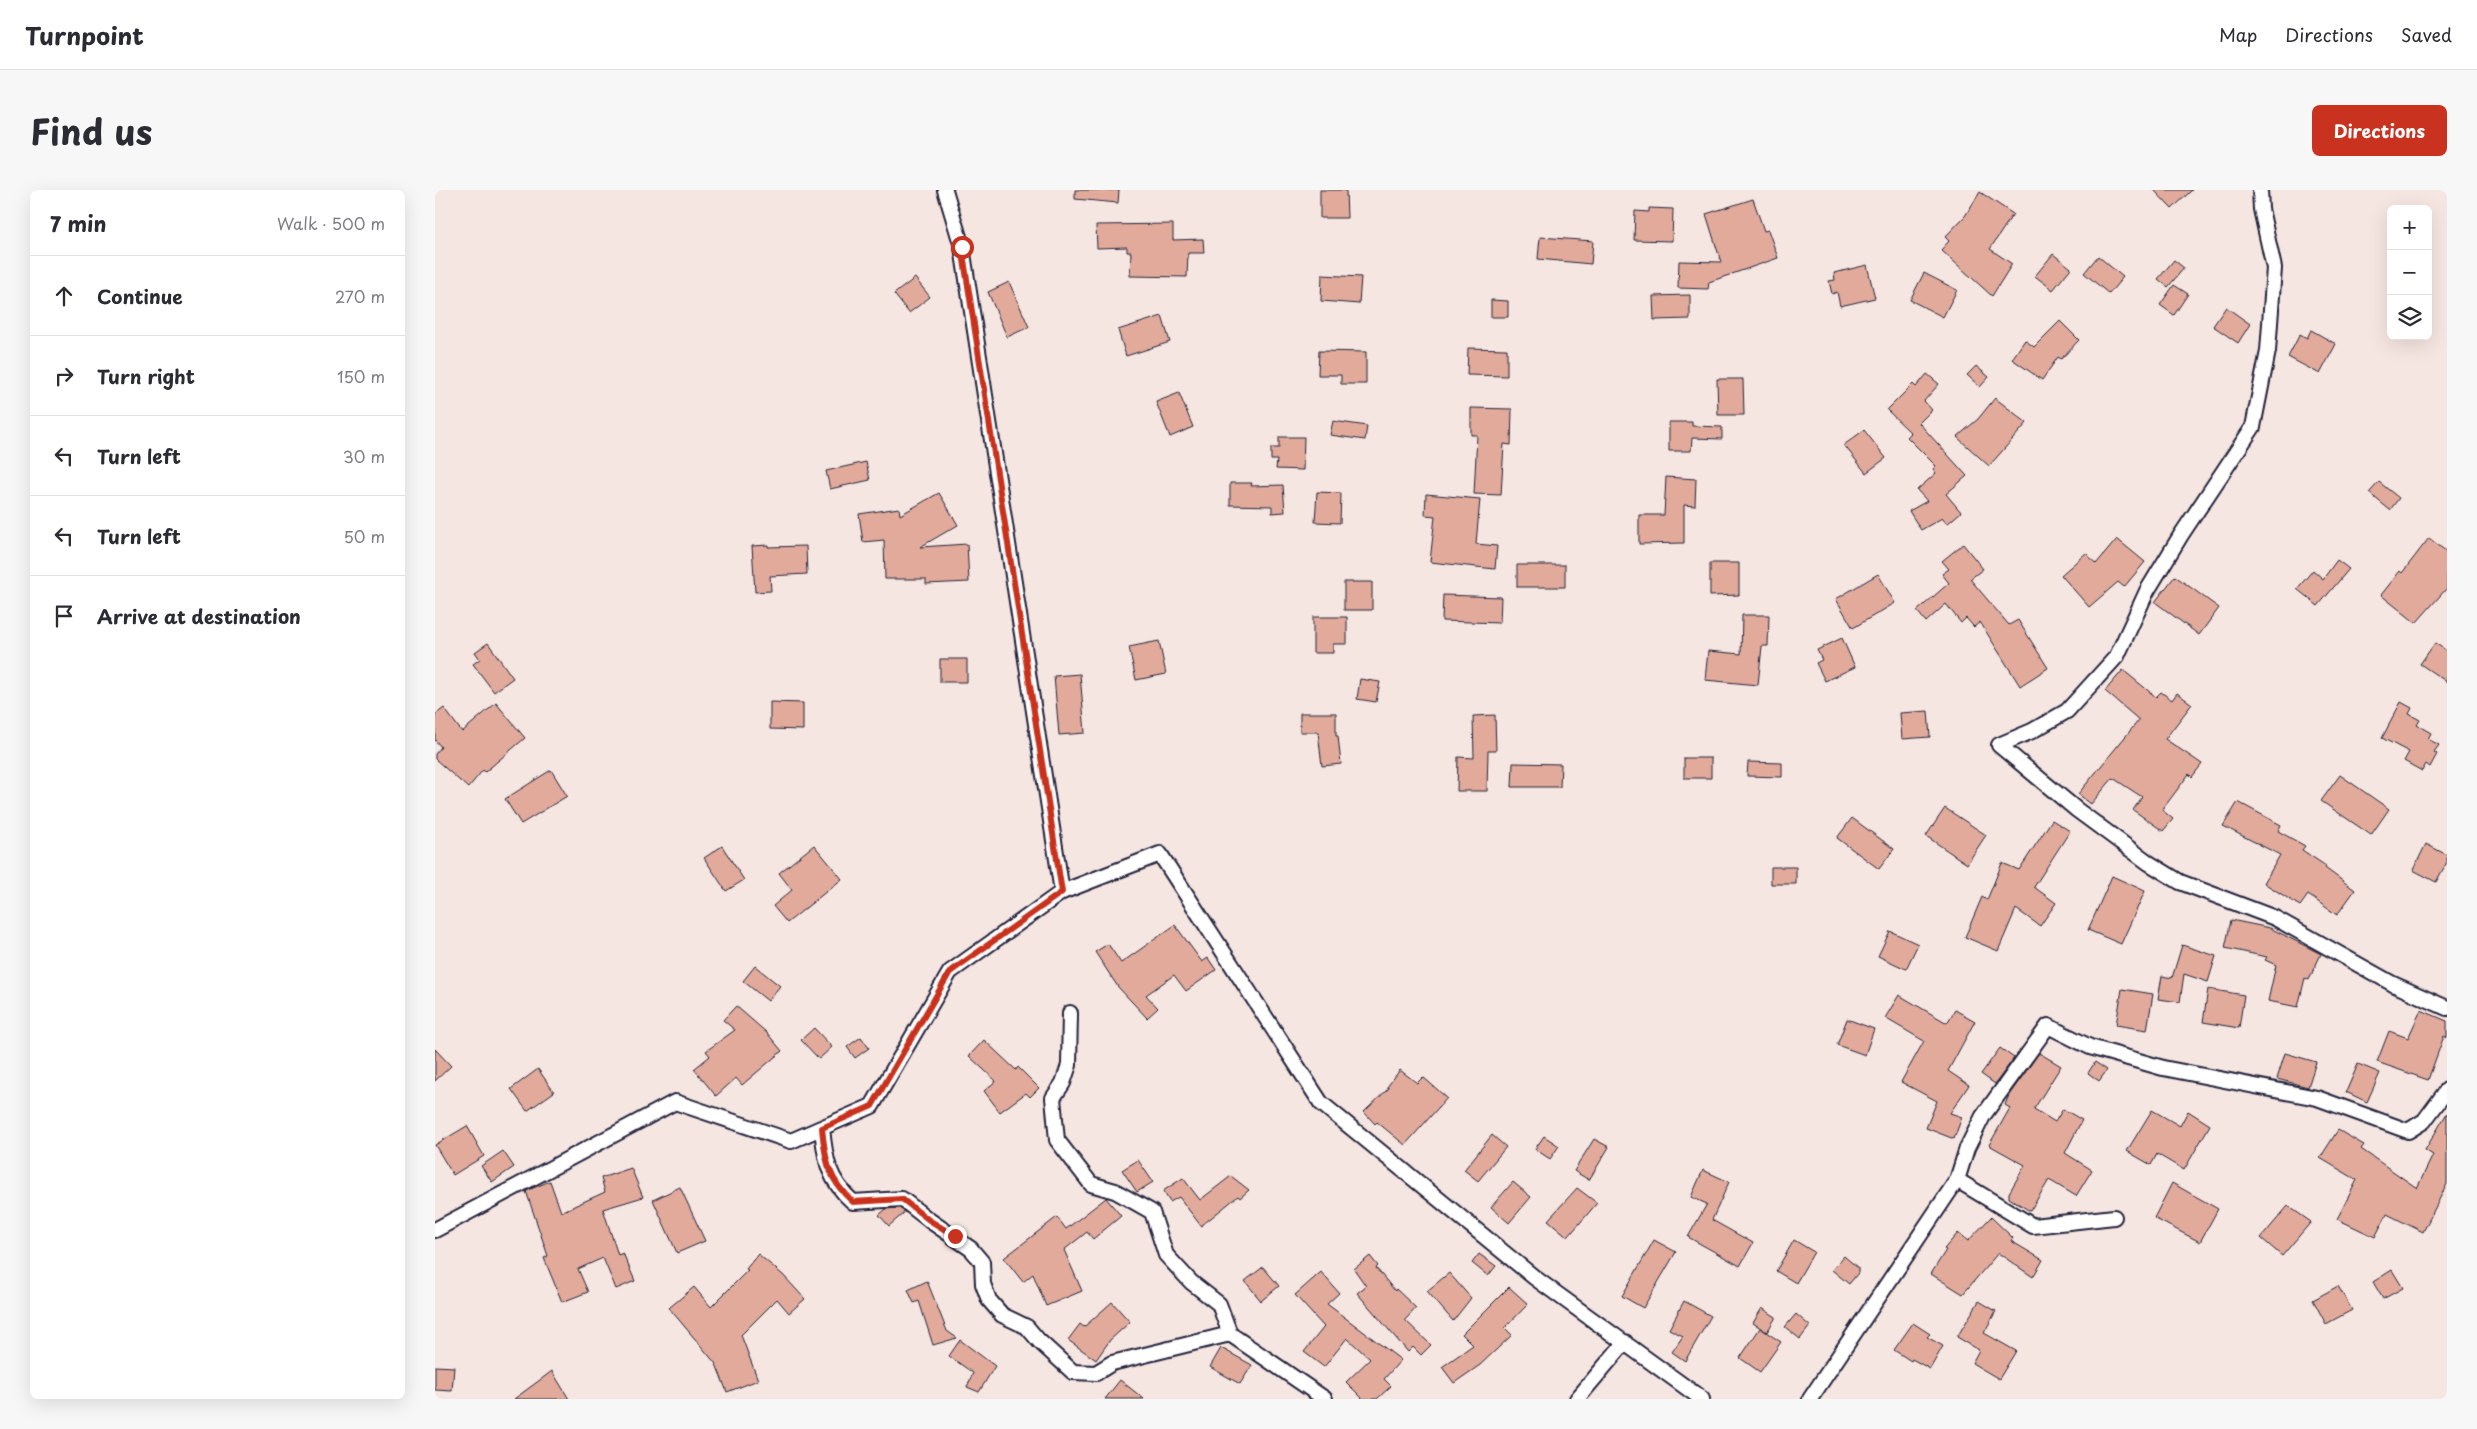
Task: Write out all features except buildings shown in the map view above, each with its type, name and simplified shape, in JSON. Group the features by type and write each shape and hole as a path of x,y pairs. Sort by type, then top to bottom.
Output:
{"street":[{"path":"945,190 962,247 1062,892"},
{"path":"2260,190 2261,209 2274,268 2268,350 2253,427 2147,590 2117,656 2067,710 2032,732 1999,745 2077,810 2149,863 2180,882 2275,918 2393,984 2447,1008"},
{"path":"435,1230 675,1102 791,1141 872,1106 950,972 1062,892 1160,854 1321,1103 1535,1278 1702,1399"},
{"path":"1070,1013 1069,1065 1063,1083 1053,1098 1057,1140 1091,1184 1115,1191 1152,1212 1166,1255 1191,1282 1219,1304 1230,1334 1325,1399"},
{"path":"1810,1399 1957,1180 1967,1148 1983,1116 2048,1026 2090,1047 2163,1068 2317,1098 2408,1131 2424,1121 2447,1090"},
{"path":"822,1128 825,1163 840,1191 853,1202 902,1199 971,1249 982,1262 983,1284 989,1300 1002,1315 1027,1328 1073,1372 1096,1372 1112,1363 1230,1334"},
{"path":"1957,1180 2033,1226 2115,1217"},
{"path":"1577,1399 1625,1342"}],"route":[{"path":"955,1236 929,1220 902,1199 853,1202 840,1191 825,1163 822,1128 872,1106 950,972 1062,892 962,247"}]}
